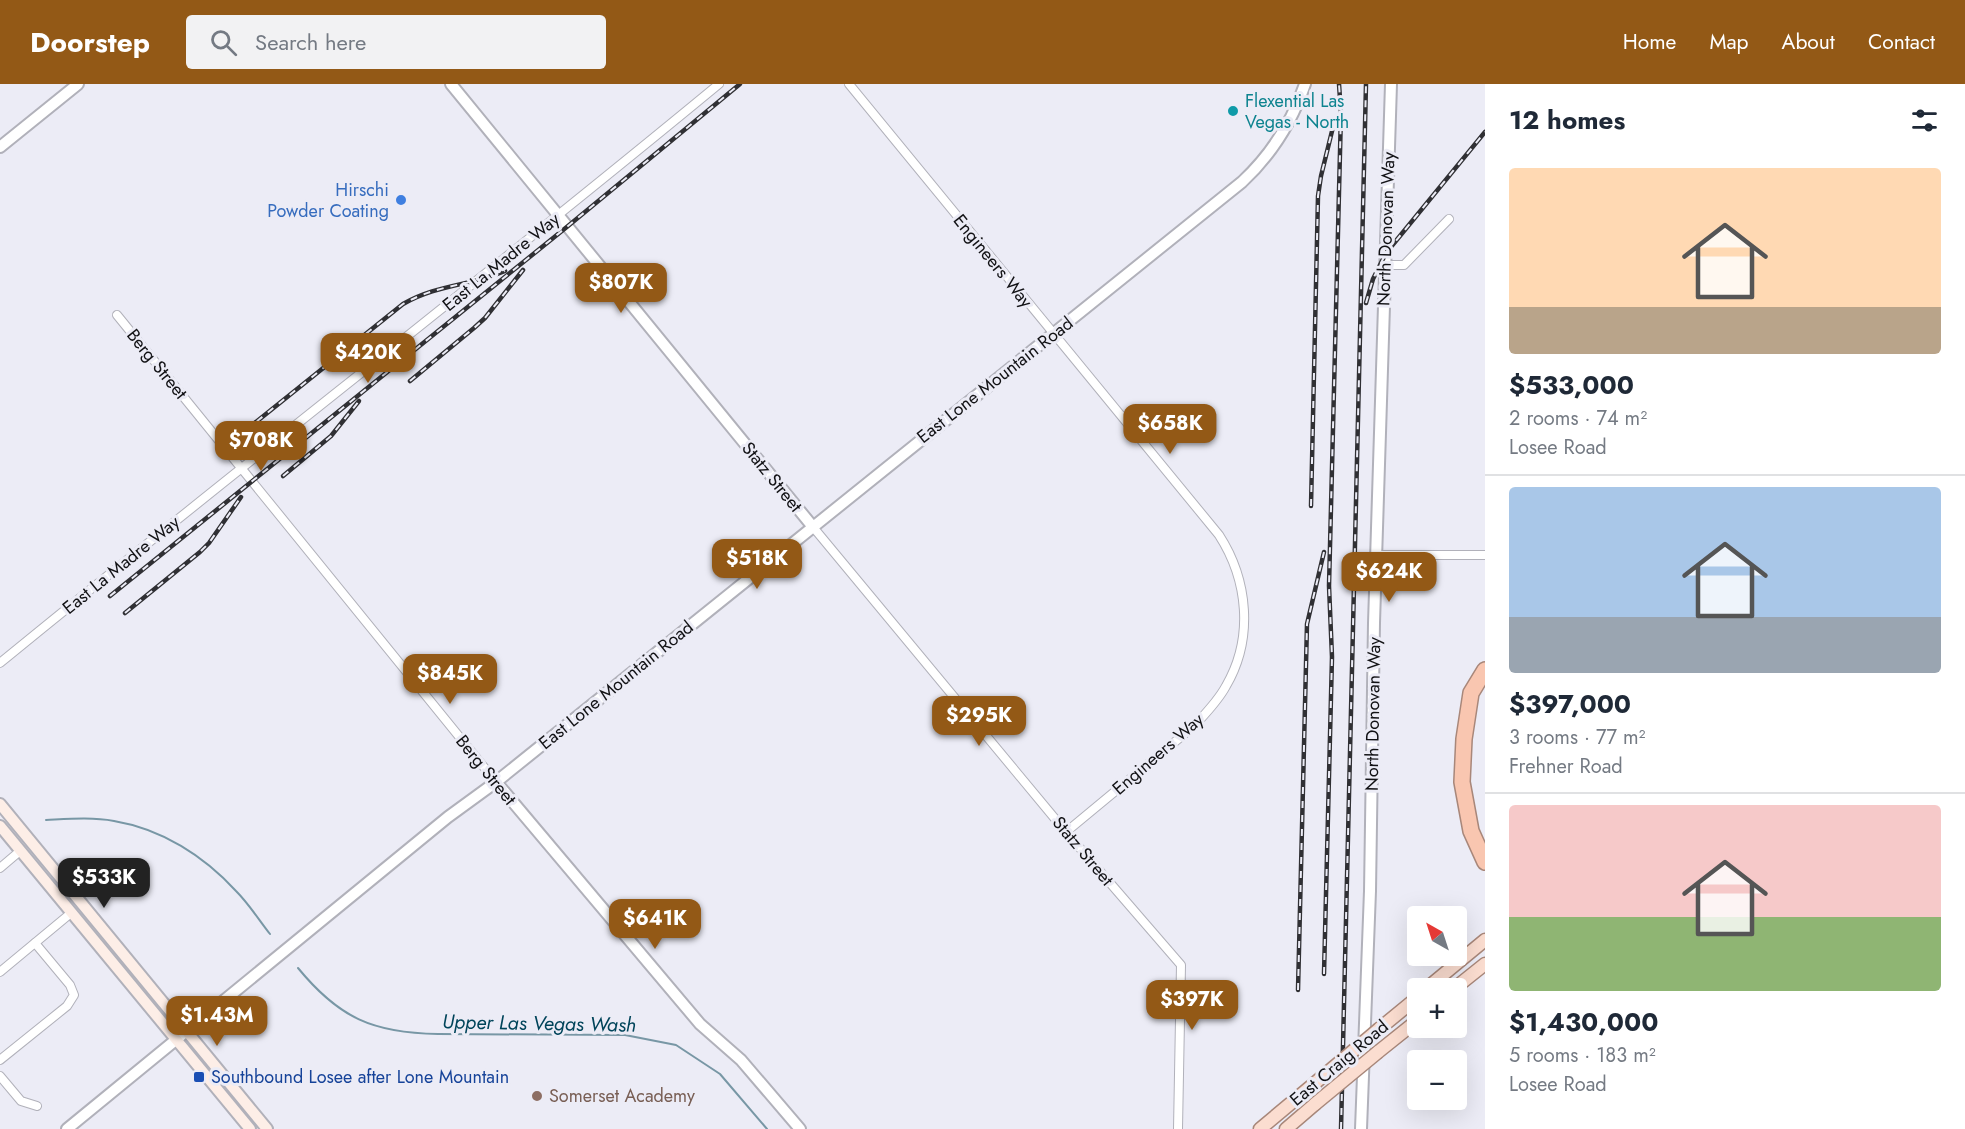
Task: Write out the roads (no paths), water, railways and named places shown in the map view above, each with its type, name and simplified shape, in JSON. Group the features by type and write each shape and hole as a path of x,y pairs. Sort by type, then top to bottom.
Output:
{"highway":[{"path":"1485,670 1471,693 1464,739 1462,782 1471,831 1485,862"}],"main road":[{"path":"0,804 267,1129"},
{"path":"0,826 250,1129"},
{"path":"20,851 28,850 37,860 57,873"},
{"path":"1439,978 1485,940"},
{"path":"1467,978 1485,964"},
{"name":"East Craig Road","path":"1260,1129 1407,1006"},
{"name":"East Craig Road","path":"1286,1129 1407,1029"}],"street":[{"path":"0,147 78,84"},
{"name":"Statz Street","path":"451,84 813,527 1066,832 1181,965 1178,1129"},
{"name":"East La Madre Way","path":"0,663 719,84"},
{"name":"Engineers Way","path":"849,84 1219,535 1238,572 1243,592 1245,624 1238,661 1227,686 1213,706 1194,726 1066,832"},
{"name":"East Lone Mountain Road","path":"67,1129 448,817 496,782 1247,178 1271,150 1292,116 1305,84"},
{"name":"North Donovan Way","path":"1361,1129 1371,849 1376,555 1391,84"},
{"path":"1385,265 1404,265 1449,219"},
{"name":"Berg Street","path":"117,315 496,782 700,1024 741,1060 800,1129"},
{"path":"1376,555 1485,555"},
{"path":"0,868 20,851"},
{"path":"0,972 72,913"},
{"path":"0,1060 67,1006 74,995 70,985 35,943"},
{"path":"0,1076 21,1101 37,1106"}],"waterway":[{"name":"Upper Las Vegas Wash","path":"46,820 106,820 132,825 165,837 196,856 224,878 270,934"},
{"name":"Upper Las Vegas Wash","path":"298,968 313,985 343,1011 376,1026 394,1030 438,1034 625,1035 676,1045 720,1074 767,1129"}],"railway":[{"path":"110,596 740,84"},
{"path":"1324,974 1332,657 1329,586 1341,113 1339,84"},
{"path":"1341,1129 1366,84"},
{"path":"1311,506 1318,196 1334,123"},
{"path":"1366,303 1373,279 1386,253 1485,132"},
{"path":"410,381 485,318 523,270"},
{"path":"246,430 403,304 416,297 505,271"},
{"path":"283,476 331,436 359,401"},
{"path":"125,613 200,552 209,543 241,497"},
{"path":"1298,990 1307,624 1324,552"}],"place":[{"name":"Flexential Las Vegas - North","path":"1233,111"},
{"name":"Hirschi Powder Coating","path":"401,200"},
{"name":"Southbound Losee after Lone Mountain","path":"199,1077"},
{"name":"Somerset Academy","path":"537,1096"}]}
